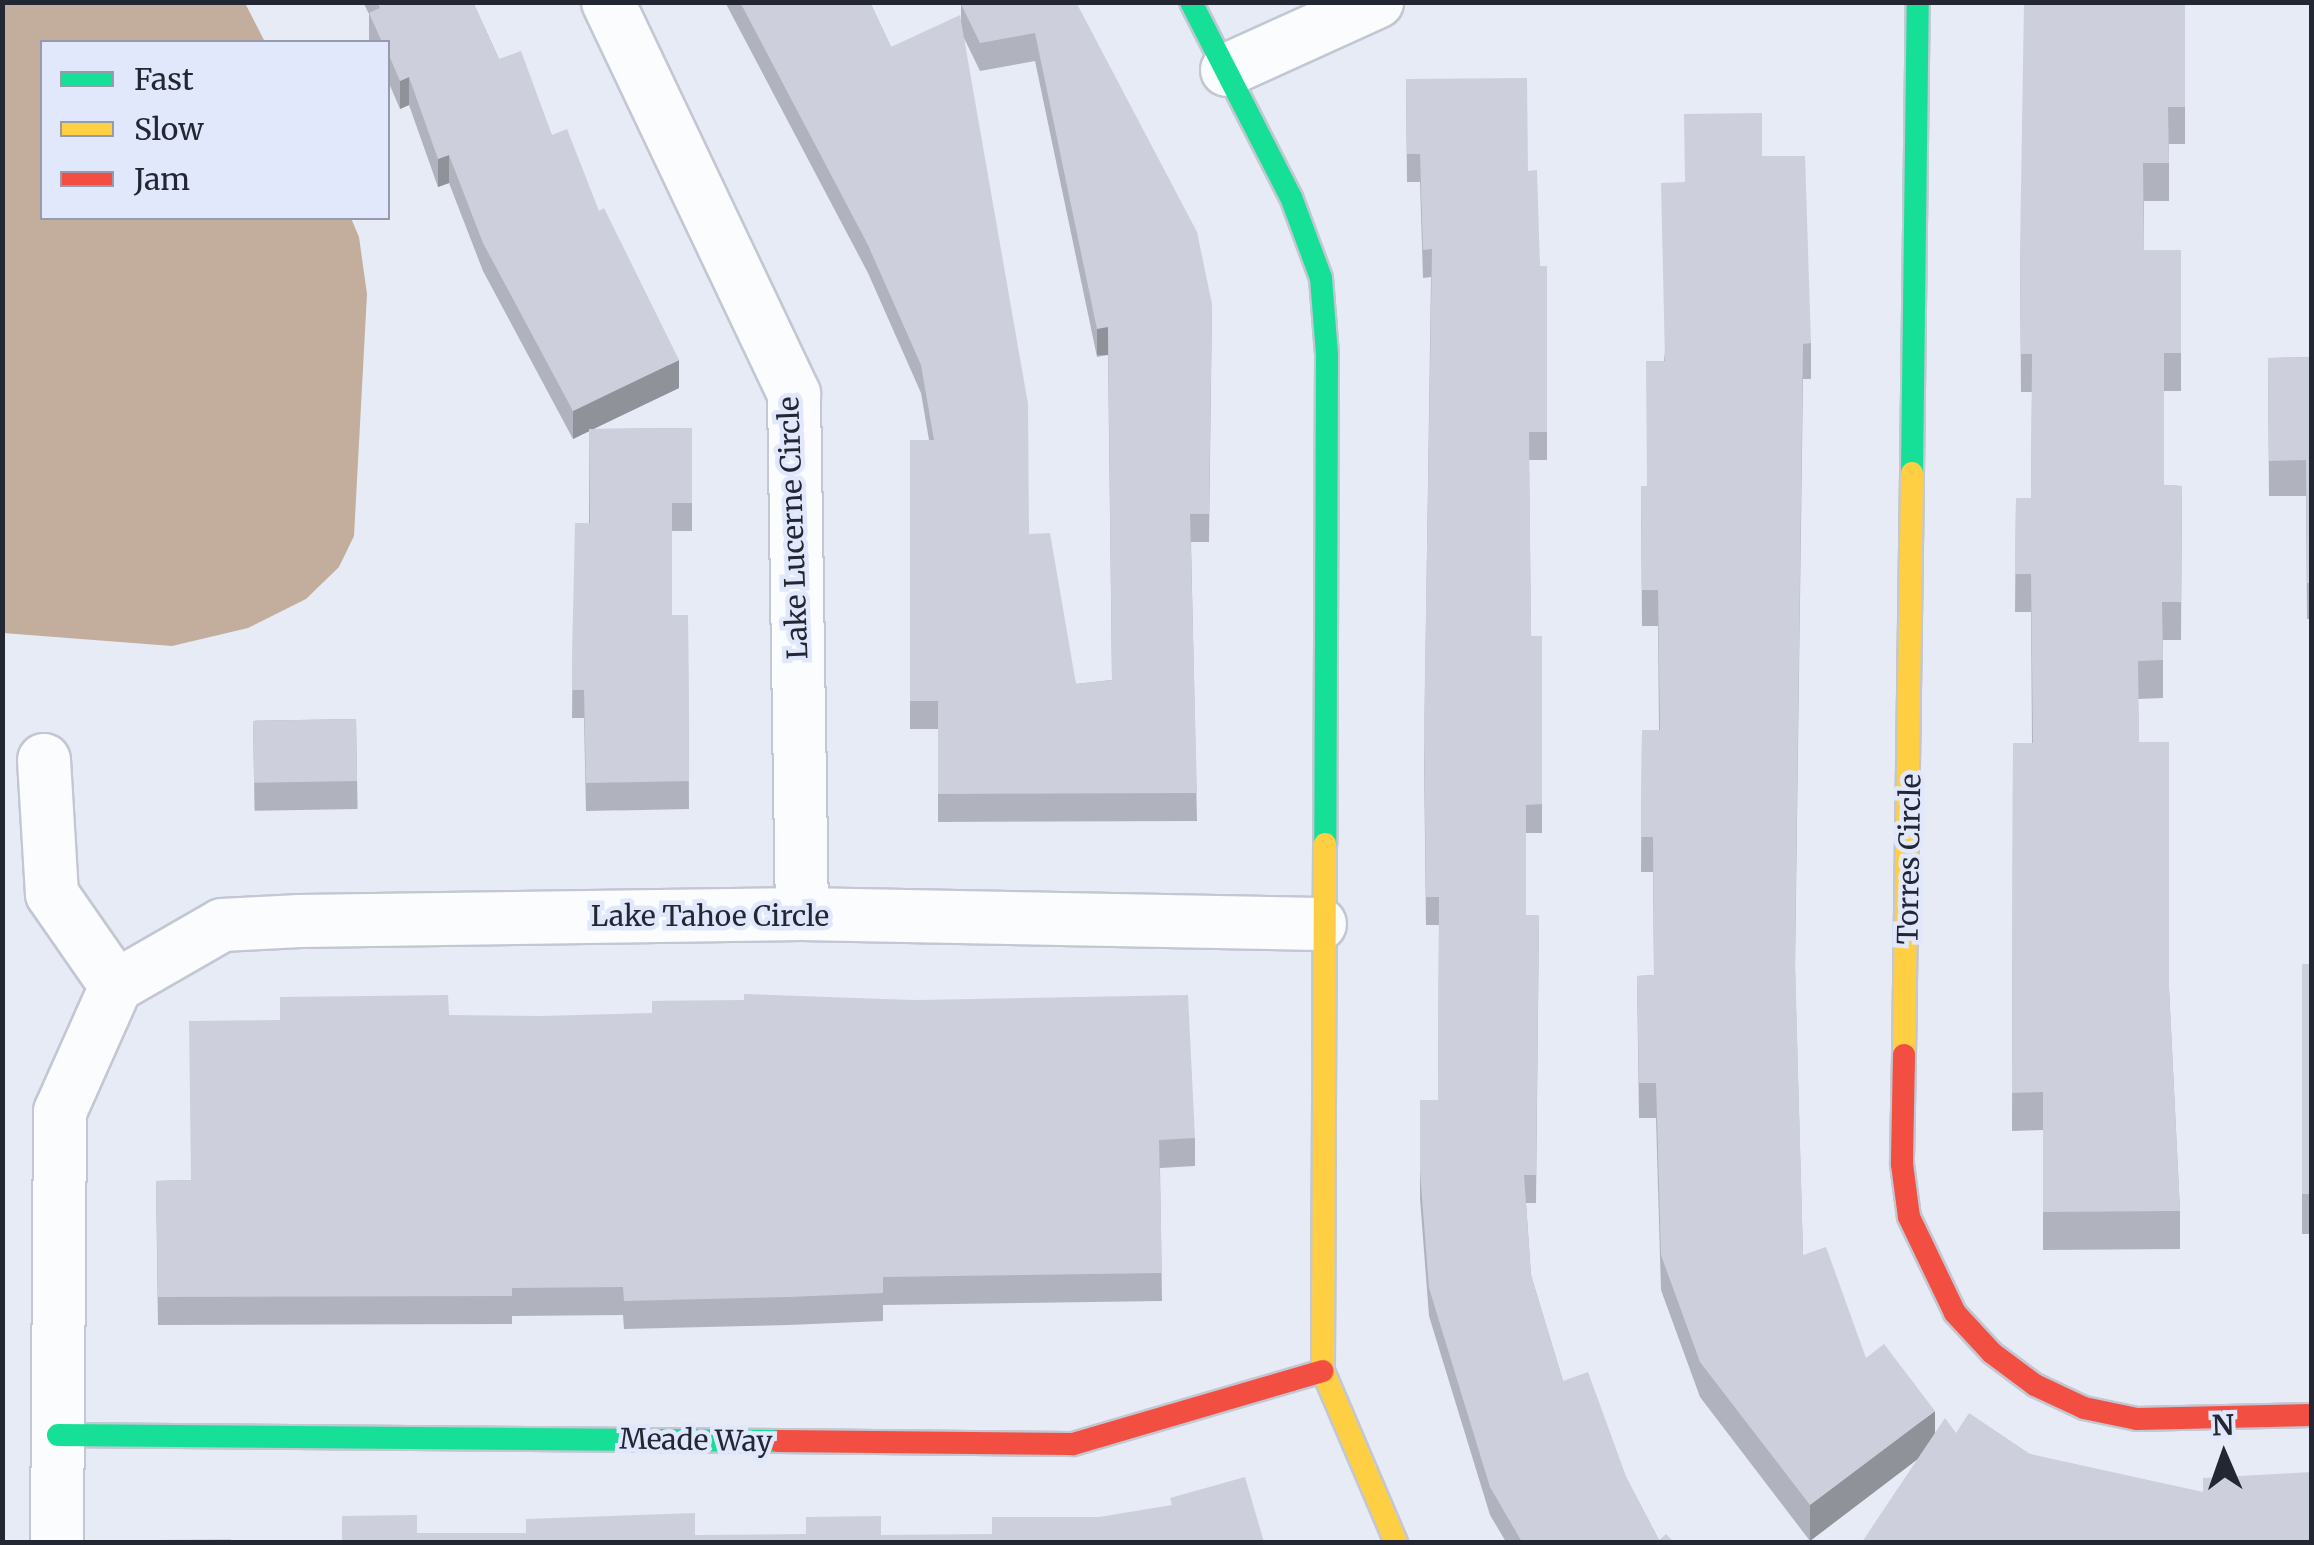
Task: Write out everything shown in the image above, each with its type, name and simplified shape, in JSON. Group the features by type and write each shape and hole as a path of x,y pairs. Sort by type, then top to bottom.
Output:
{"street":[{"name":"Lake Lucerne Circle","path":"608,2 794,394 802,914"},
{"path":"1191,2 1290,197 1321,278 1326,375 1320,924 1323,1372 1396,1542"},
{"path":"1226,70 1377,2"},
{"name":"Torres Circle","path":"1918,2 1902,1164 1909,1218 1955,1314 1992,1354 2035,1385 2084,1408 2137,1419 2312,1415"},
{"path":"44,760 52,894 116,986 60,1112 57,1542"},
{"name":"Lake Tahoe Circle","path":"116,986 222,925 802,914 1320,924"},
{"name":"Meade Way","path":"58,1435 1074,1444 1323,1372"}],"shaded area":[{"path":"3,2 245,3 264,40 40,40 40,220 352,220 359,237 367,294 354,536 339,567 306,599 248,628 172,646 3,633"}],"building":[{"path":"377,2 473,2 499,59 521,51 552,135 567,129 599,211 604,208 679,360 573,411 483,243 449,155 438,159 409,77 400,81 390,58 390,40 381,40 369,13 380,8"},
{"path":"740,2 870,2 891,47 960,15 1028,404 1029,534 1050,533 1076,684 1112,680 1108,327 1097,329 1035,33 980,43 961,4 1076,2 1197,232 1212,304 1209,514 1190,514 1197,793 938,794 938,701 910,701 910,440 934,440 921,365 868,245"},
{"path":"2024,2 2185,2 2185,107 2168,107 2169,163 2143,163 2144,250 2181,250 2181,353 2164,353 2164,485 2182,486 2181,602 2162,602 2163,660 2138,661 2139,742 2169,742 2169,988 2180,1211 2043,1212 2043,1092 2012,1093 2013,743 2033,743 2031,574 2015,574 2016,498 2031,498 2032,354 2021,354"},
{"path":"1527,78 1528,171 1537,170 1540,266 1547,266 1547,432 1529,432 1531,636 1542,636 1542,804 1526,805 1526,915 1539,915 1536,1175 1524,1175 1531,1275 1563,1381 1588,1372 1627,1479 1659,1540 1666,1534 1674,1542 1522,1542 1490,1487 1429,1288 1420,1171 1420,1100 1438,1100 1439,897 1426,897 1424,731 1432,249 1423,250 1420,154 1407,154 1406,79"},
{"path":"1762,113 1762,156 1805,156 1811,343 1803,344 1795,959 1803,1255 1826,1247 1866,1358 1884,1344 1935,1411 1810,1505 1700,1362 1661,1255 1656,1083 1639,1083 1637,976 1654,975 1653,837 1641,837 1642,730 1660,730 1658,590 1642,590 1641,486 1647,486 1646,361 1665,361 1661,183 1685,182 1684,114"},
{"path":"2312,357 2312,583 2307,583 2306,460 2269,461 2268,358"},
{"path":"692,428 692,503 672,503 672,615 688,615 689,781 586,783 584,690 572,690 575,523 590,523 589,429"},
{"path":"356,719 357,781 254,783 253,721"},
{"path":"2302,964 2312,964 2312,1194 2302,1194"},
{"path":"744,994 913,1000 1188,995 1195,1138 1159,1140 1162,1273 883,1277 883,1293 624,1301 623,1287 512,1288 512,1296 158,1297 156,1181 191,1180 189,1021 280,1020 280,997 448,995 449,1015 541,1016 652,1013 652,1001 744,1000"},
{"path":"1969,1413 2030,1454 2203,1492 2203,1478 2312,1472 2312,1542 1862,1542 1945,1418 1956,1433"},
{"path":"1245,1477 1264,1542 342,1542 342,1516 417,1515 417,1533 526,1533 526,1519 695,1513 695,1535 806,1534 806,1517 881,1516 881,1535 992,1534 992,1517 1099,1517 1172,1505 1170,1498"},
{"path":"156,1540 231,1542 156,1542"}],"traffic: fast":[{"path":"1191,2 1291,197 1321,278 1327,355 1325,844"},
{"path":"1912,473 1918,2"},
{"path":"58,1435 779,1441"}],"traffic: slow":[{"path":"1904,1055 1912,473"},
{"path":"1325,844 1323,1371 1396,1542"}],"traffic: jam":[{"path":"1904,1055 1902,1164 1909,1217 1955,1313 1992,1353 2035,1385 2084,1408 2137,1419 2312,1415"},
{"path":"779,1441 1073,1444 1323,1371"}]}
